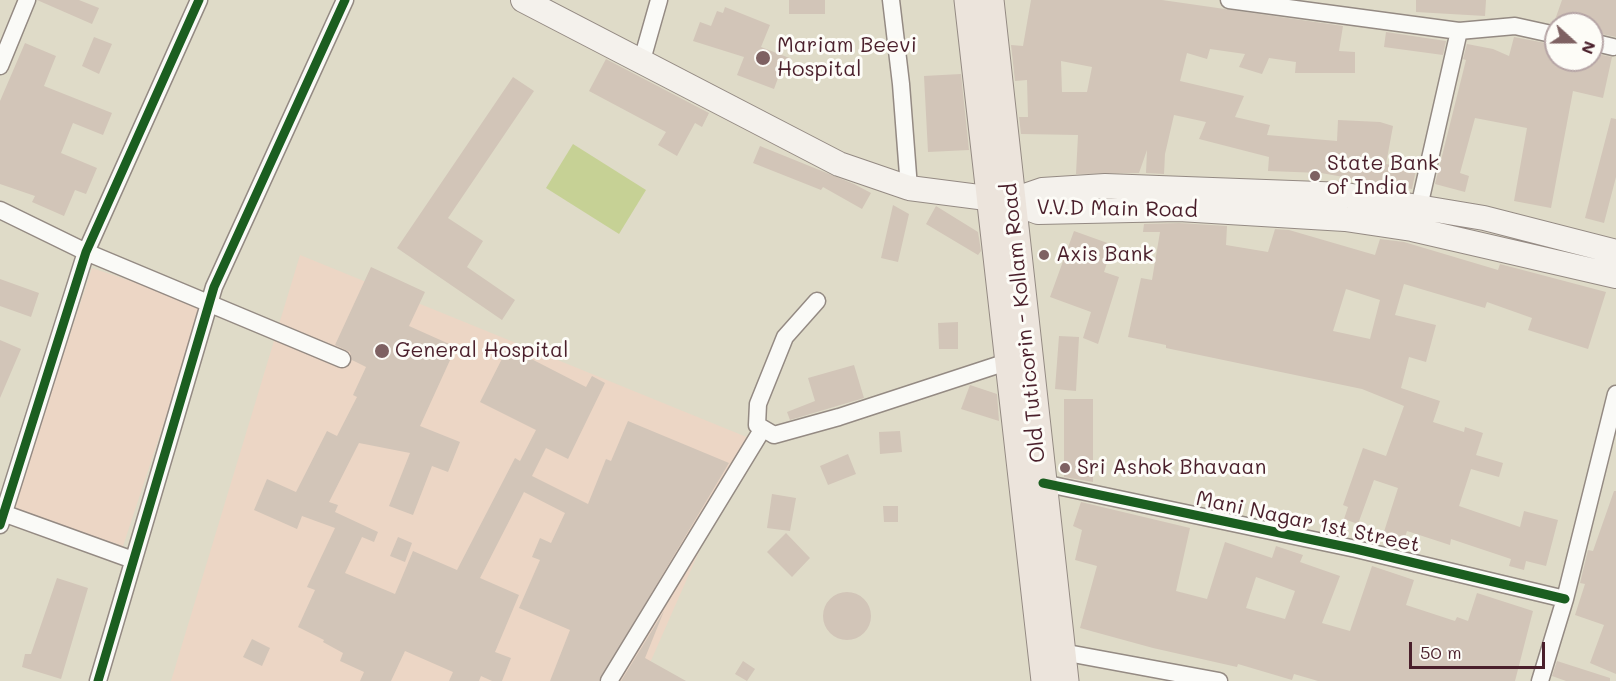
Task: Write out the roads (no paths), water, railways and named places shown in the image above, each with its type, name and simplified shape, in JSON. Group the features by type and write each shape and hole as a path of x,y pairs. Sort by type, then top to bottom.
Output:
{"main road":[{"path":"523,0 839,164 909,188 1000,199 968,0"},
{"name":"Old Tuticorin - Kollam Road","path":"990,0 1000,199 1018,358 1043,483 1065,681"},
{"name":"V.V.D Main Road","path":"1000,199 1042,190 1105,186 1346,195 1416,218 1616,276"},
{"name":"V.V.D Main Road","path":"1416,218 1484,218 1616,252"},
{"path":"1018,358 1046,681"}],"street":[{"path":"0,66 27,0"},
{"path":"134,560 1,517 86,252 199,0"},
{"path":"98,681 214,287 345,0"},
{"path":"642,60 659,0"},
{"path":"891,0 902,84 909,188"},
{"path":"1229,0 1459,31 1515,26 1544,32"},
{"path":"1416,218 1459,31"},
{"path":"1604,44 1612,46"},
{"path":"0,210 86,252 342,358"},
{"path":"817,301 786,337 758,404 757,425 774,435 1018,358"},
{"path":"1540,681 1565,599 1616,394"},
{"path":"609,681 762,430"},
{"name":"Mani Nagar 1st Street","path":"1043,483 1356,549 1565,599"},
{"path":"1062,652 1219,681"}],"place":[{"name":"Mariam Beevi Hospital","path":"763,58"},
{"name":"State Bank of India","path":"1315,176"},
{"name":"Axis Bank","path":"1044,255"},
{"name":"General Hospital","path":"382,351"},
{"name":"Sri Ashok Bhavaan","path":"1065,468"}]}
